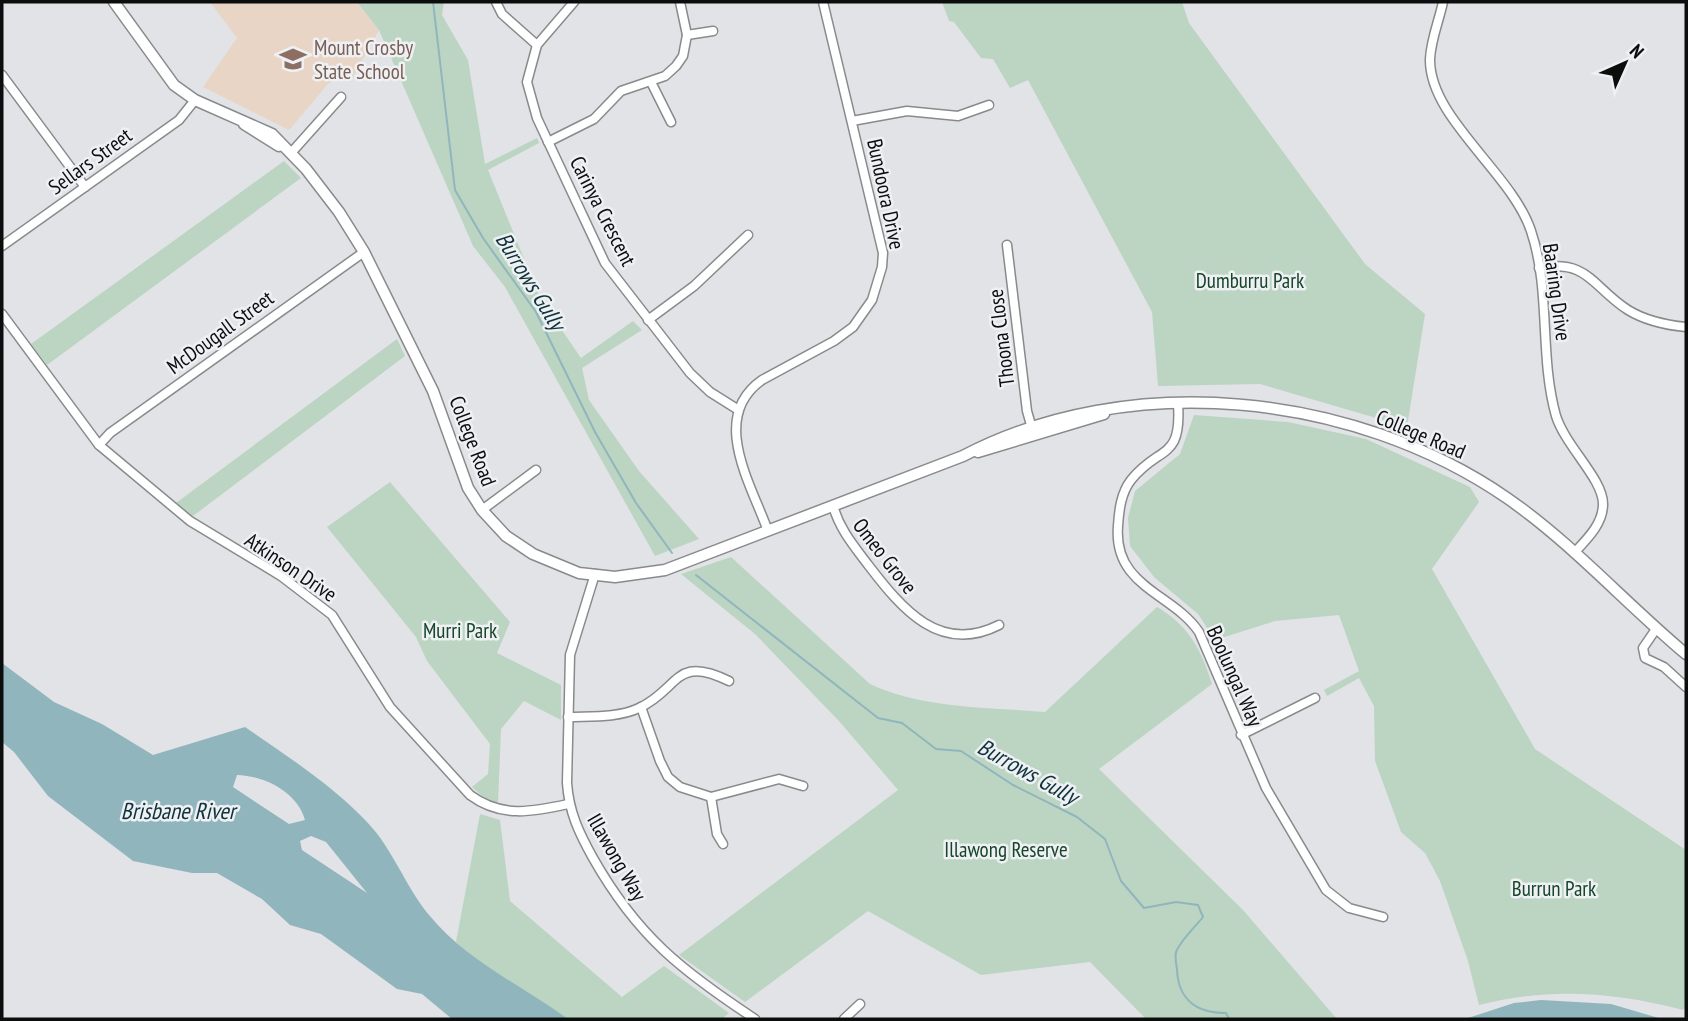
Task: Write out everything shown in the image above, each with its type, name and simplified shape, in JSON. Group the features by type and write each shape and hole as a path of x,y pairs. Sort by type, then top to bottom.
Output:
{"main road":[{"name":"College Road","path":"114,2 174,85 195,100 259,126 292,153 345,219 433,391 455,458 482,510 506,536 533,554 579,573 615,577 665,570 963,456 997,439 1032,431 1088,411 1178,404 1267,408 1308,414 1394,440 1450,466 1504,497 1574,553 1686,654"}],"street":[{"path":"496,2 502,14 537,45"},
{"name":"Carinya Crescent","path":"573,2 537,45 527,82 537,118 605,263 704,387 737,409"},
{"path":"548,142 594,119 621,91 665,76 676,66 682,56 687,34 680,2"},
{"name":"Bundoora Drive","path":"737,409 743,397 762,380 834,341 853,327 872,300 883,253 823,2"},
{"name":"Baaring Drive","path":"1443,2 1431,48 1433,83 1443,104 1519,206 1531,230 1539,268 1556,414 1570,447 1602,493 1603,505 1598,524 1574,553"},
{"path":"687,34 713,31"},
{"path":"2,75 85,187"},
{"path":"651,82 671,122"},
{"path":"292,153 341,97"},
{"name":"Sellars Street","path":"2,246 179,120 195,100"},
{"path":"852,121 907,111 958,116 989,105"},
{"path":"648,320 694,286 748,235"},
{"name":"Thoona Close","path":"1007,245 1032,431"},
{"name":"McDougall Street","path":"99,445 144,409 364,252"},
{"path":"1539,268 1562,265 1577,268 1638,315 1658,323 1686,327"},
{"name":"Atkinson Drive","path":"2,314 99,445 190,521 281,576 332,615 390,707 470,795 484,806 517,813 568,804"},
{"name":"Boolungal Way","path":"1178,404 1179,426 1176,440 1168,451 1131,480 1123,494 1117,533 1119,545 1138,582 1186,617 1199,632 1265,788 1326,890 1349,908 1383,917"},
{"path":"737,409 735,433 739,452 768,531"},
{"path":"482,510 536,470"},
{"name":"Omeo Grove","path":"833,506 839,526 899,604 916,619 934,629 959,634 981,633 999,625"},
{"name":"Illawong Way","path":"595,574 569,655 568,804 576,828 606,880 647,937 695,979 755,1019"},
{"path":"1656,629 1643,648 1646,658 1672,673 1686,687"},
{"path":"568,717 611,715 641,708 678,677 694,670 709,671 729,681"},
{"path":"1241,735 1315,698"},
{"path":"641,708 668,777 695,794 711,797 779,779 803,786"},
{"path":"711,797 717,834 723,844"},
{"path":"844,1019 860,1004"}],"shaded area":[{"name":"Mount Crosby State School","path":"210,2 357,2 379,30 350,82 336,79 328,84 289,130 203,87 237,38"}],"green space":[{"path":"357,2 444,2 442,15 468,60 485,164 537,138 539,143 488,170 540,298 581,358 633,321 642,330 582,368 589,400 639,471 699,539 655,556 505,287 473,246 379,30"},
{"name":"Dumburru Park","path":"942,2 1182,2 1189,23 1365,264 1425,314 1407,427 1260,384 1158,386 1152,312 1028,80 1010,88 993,59 981,58 954,22 949,21"},
{"path":"284,161 301,178 47,365 31,344"},
{"path":"397,339 405,356 193,516 176,503"},
{"name":"Burrun Park","path":"1194,415 1288,422 1366,439 1470,487 1479,502 1432,569 1535,749 1686,850 1686,1006 1683,1010 1632,999 1581,994 1531,996 1479,1005 1468,961 1440,881 1425,853 1401,832 1375,761 1374,706 1359,678 1327,696 1324,690 1359,671 1339,615 1275,621 1215,640 1198,614 1154,577 1130,546 1128,518 1135,491 1180,454"},
{"name":"Murri Park","path":"390,482 510,622 497,653 561,685 561,720 524,701 501,729 498,802 489,802 472,787 488,774 490,744 427,661 416,637 327,527"},
{"name":"Illawong Reserve","path":"731,557 870,684 912,698 956,706 1045,712 1157,607 1168,614 1192,639 1212,684 1099,769 1243,910 1337,1019 1146,1019 1090,962 981,975 868,911 745,1002 679,955 898,790 839,721 755,634 681,574"},
{"path":"480,814 500,820 510,901 622,997 664,966 729,1013 722,1019 568,1019 476,961 456,942"}],"water":[{"name":"Brisbane River","path":"2,663 54,702 102,724 153,755 245,727 324,783 367,822 429,915 460,946 568,1019 452,1019 422,994 397,989 321,934 290,925 262,899 217,873 192,873 133,861 48,796 14,752 2,742","holes":["237,775 269,782 278,787 295,801 305,820 289,824 233,787","311,836 326,842 367,893 302,850 300,841"]},
{"path":"1541,1000 1611,1004 1662,1019 1465,1019 1514,1003"}],"waterway":[{"name":"Burrows Gully","path":"433,2 455,190 483,238 536,312 595,432 636,503 672,553"},
{"name":"Burrows Gully","path":"696,575 878,718 902,723 936,749 961,751 1013,785 1077,817 1105,839 1121,881 1144,908 1176,902 1198,905 1203,917 1176,952 1178,980 1185,997 1191,1003 1206,1010 1226,1013 1229,1019"}],"place":[{"name":"Mount Crosby State School","path":"293,59"}]}
